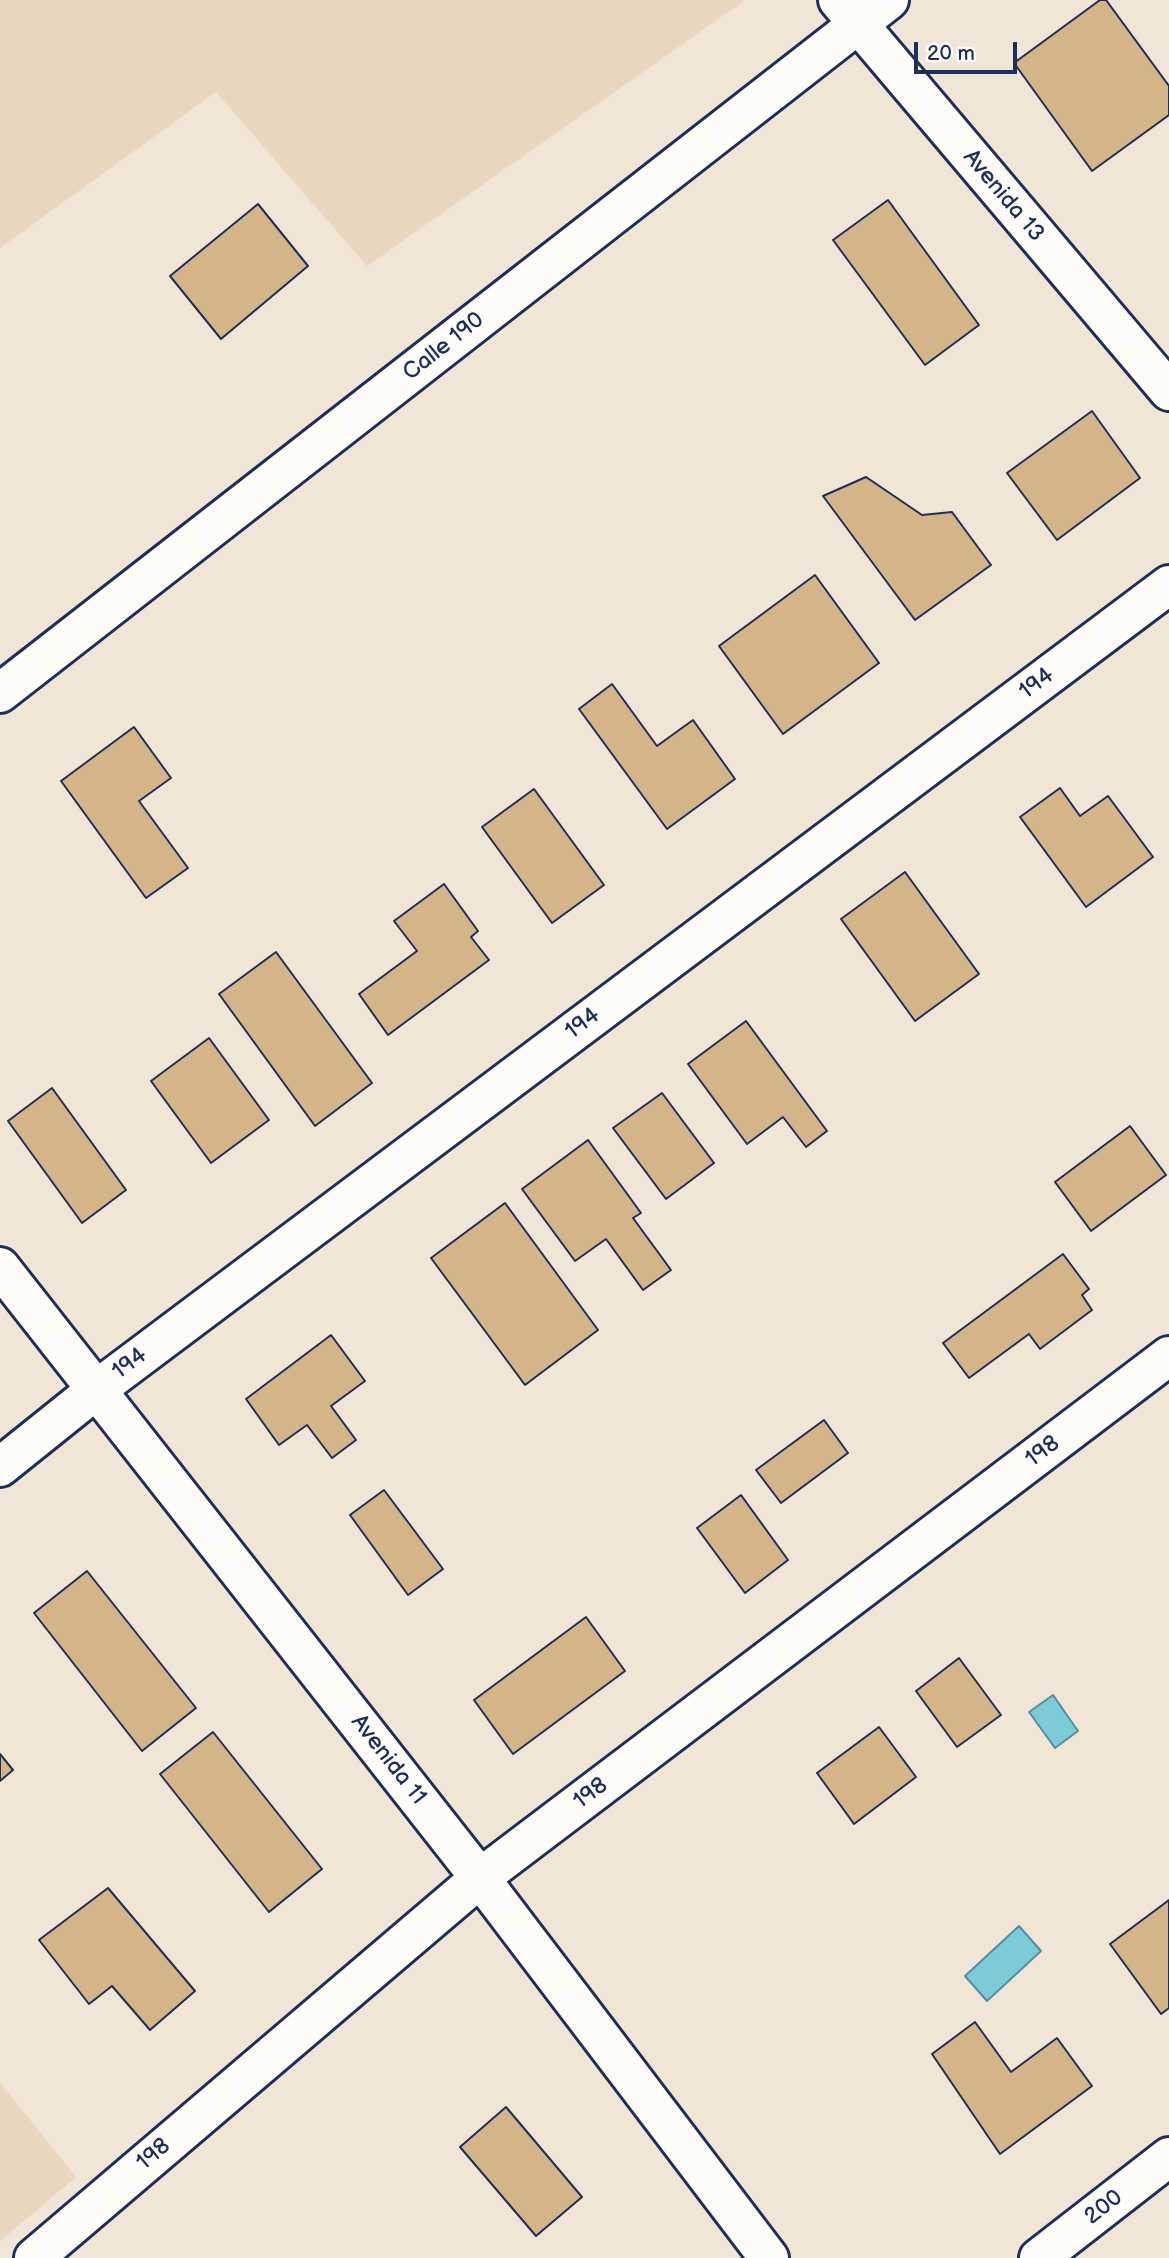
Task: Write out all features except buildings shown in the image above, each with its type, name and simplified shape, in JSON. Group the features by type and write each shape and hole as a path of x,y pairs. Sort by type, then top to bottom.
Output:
{"street":[{"name":"Calle 190","path":"0,693 848,12 889,0"},
{"name":"Avenida 13","path":"848,12 1169,391"},
{"name":"194","path":"0,1467 96,1390 1169,585"},
{"name":"Avenida 11","path":"0,1267 480,1878 769,2258"},
{"name":"198","path":"34,2258 480,1878 1169,1356"},
{"name":"200","path":"1039,2258 1169,2157"}],"shaded area":[{"path":"0,0 744,1 367,266 216,92 0,248"},
{"path":"0,2083 76,2177 0,2241"}],"water":[{"path":"1053,1695 1078,1731 1055,1748 1029,1712"},
{"path":"1019,1926 1041,1951 987,2001 965,1976"}]}
